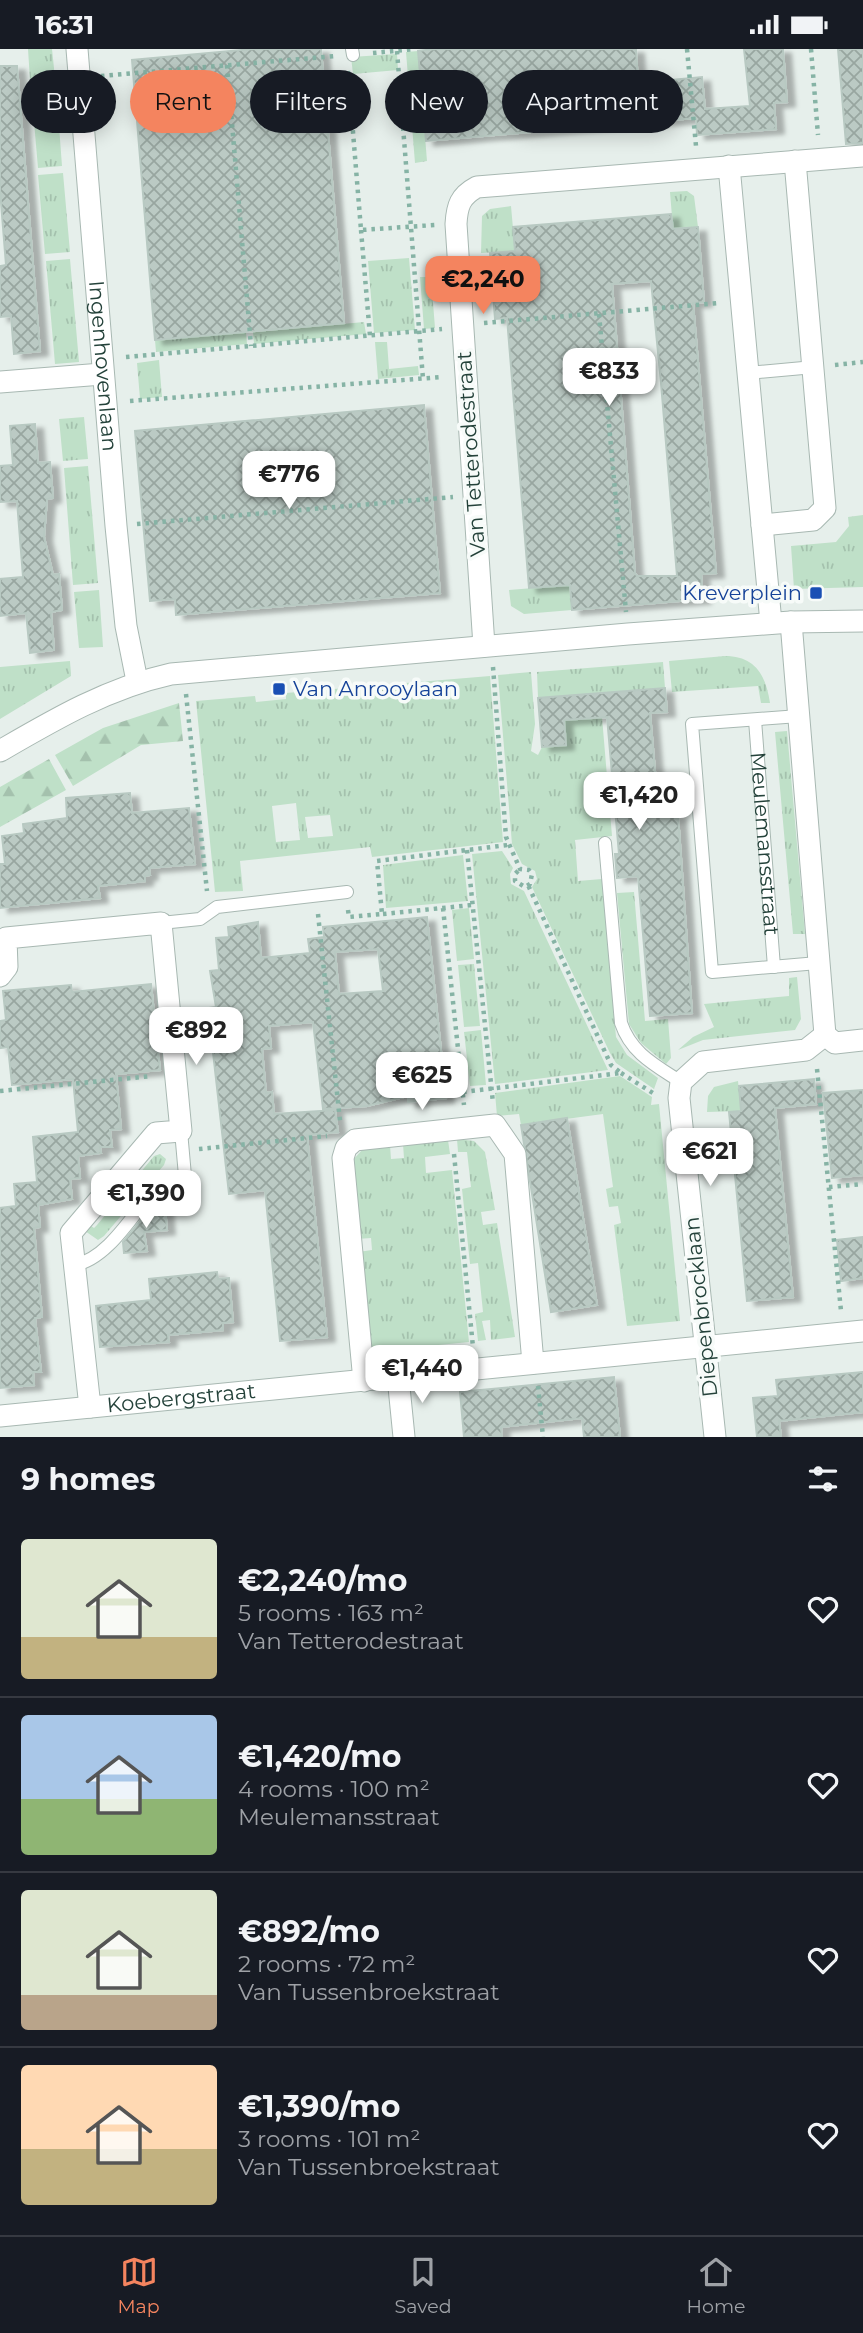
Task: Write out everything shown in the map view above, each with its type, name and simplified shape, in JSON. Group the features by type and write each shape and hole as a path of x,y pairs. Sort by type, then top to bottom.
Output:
{"street":[{"name":"Ingenhovenlaan","path":"77,49 78,70"},
{"name":"Ingenhovenlaan","path":"83,133 116,526 126,626 137,681"},
{"name":"Van Tetterodestraat","path":"488,646 474,495 456,224 457,207 465,194 477,187 863,156"},
{"path":"762,525 813,520 825,508 795,161"},
{"path":"729,166 762,525 781,623"},
{"path":"0,382 101,367"},
{"path":"0,751 79,705 137,681 184,673 628,634 781,623 863,621"},
{"name":"Meulemansstraat","path":"781,623 799,716 818,963 820,1040"},
{"path":"0,976 7,967 6,938 161,923 182,1141 156,1133 71,1233 90,1408"},
{"path":"680,1090 703,1062 806,1050 820,1040 835,1043 863,1040"},
{"name":"Diepenbrocklaan","path":"680,1090 715,1437"},
{"path":"364,1381 343,1158 344,1141 495,1125 515,1154 534,1363"},
{"name":"Koebergstraat","path":"0,1416 853,1332"},
{"path":"398,1377 404,1437"}],"lane":[{"path":"748,373 814,367"},
{"path":"799,716 692,725 712,972 818,963"},
{"name":"Meulemansstraat","path":"755,720 774,967"},
{"path":"605,843 621,1023 627,1039 641,1056 680,1090"},
{"path":"161,923 200,919 217,907 347,893"},
{"path":"74,1265 88,1263 101,1252 154,1190 186,1187 182,1141"}],"path":[{"path":"116,74 353,52 415,49"},
{"path":"687,49 698,168"},
{"path":"811,49 821,159"},
{"path":"397,51 423,379"},
{"path":"353,52 348,62 370,336"},
{"path":"227,65 251,346"},
{"path":"361,230 456,224"},
{"path":"101,367 251,346 741,301"},
{"path":"600,314 628,634"},
{"path":"105,403 466,375"},
{"path":"116,526 474,495"},
{"path":"488,646 508,845 520,869"},
{"path":"184,673 209,912"},
{"path":"382,914 377,861 508,845"},
{"path":"467,850 495,1125"},
{"path":"527,885 520,886 515,881 515,874 520,869 525,868 532,874 527,885 611,1065 653,1094 680,1090"},
{"path":"347,893 349,917 472,905"},
{"path":"182,1141 344,1141 316,896"},
{"path":"443,908 463,1092 459,1129 475,1369"},
{"path":"820,1040 829,1187 853,1332"},
{"path":"0,1091 176,1073"},
{"path":"463,1092 621,1073"},
{"path":"829,1187 863,1184"},
{"path":"534,1363 543,1437"}],"green space":[{"path":"28,49 52,49 54,70 29,70"},
{"path":"418,51 420,70 407,70 406,52"},
{"path":"397,54 398,70 371,72 371,70 353,70 351,57"},
{"path":"35,133 60,133 62,166 38,168"},
{"path":"413,133 425,133 427,161 415,163"},
{"path":"63,173 70,252 45,254 38,175"},
{"path":"687,191 694,196 698,227 673,229 670,192"},
{"path":"511,206 515,251 481,253 482,216 490,209"},
{"path":"409,258 415,330 374,333 368,261"},
{"path":"70,259 79,362 55,364 46,261"},
{"path":"420,277 431,277 435,328 424,329"},
{"path":"364,322 366,334 254,344 253,332"},
{"path":"246,332 247,344 156,352 155,340"},
{"path":"375,342 387,342 389,369 418,366 419,375 378,379"},
{"path":"159,360 162,397 140,399 137,363"},
{"path":"84,417 88,459 63,461 59,419"},
{"path":"88,466 98,583 73,585 64,468"},
{"path":"863,515 863,587 794,589 791,546 836,542 849,526 848,517"},
{"path":"570,585 572,610 524,614 511,606 509,590"},
{"path":"99,590 103,647 79,648 74,592"},
{"path":"725,656 744,659 757,669 766,684 770,703 761,703 758,686 672,692 669,661"},
{"path":"70,661 71,676 0,719 0,667"},
{"path":"663,662 665,688 538,698 537,672"},
{"path":"531,672 535,724 531,751 538,755 542,747 566,745 564,720 602,717 612,836 575,840 578,881 602,879 616,1037 627,1055 658,1078 654,1089 616,1063 610,1053 532,887 537,879 535,871 522,864 512,844 498,675"},
{"path":"490,676 503,842 372,857 370,847 240,861 243,891 215,892 196,701 255,696 256,702 286,699 286,693","holes":["296,803 300,840 276,842 272,806","330,815 333,836 308,838 305,817"]},
{"path":"179,703 183,741 141,745 73,786 55,755 103,728"},
{"path":"787,731 805,934 793,934 775,732"},
{"path":"49,759 66,790 0,827 0,787"},
{"path":"502,851 513,868 510,874 511,884 524,891 608,1070 495,1084 472,854"},
{"path":"463,855 468,901 386,908 383,865"},
{"path":"634,892 645,1021 668,1019 671,1058 666,1064 641,1043 629,1024 617,893"},
{"path":"469,908 474,959 457,961 452,910"},
{"path":"474,964 480,1026 464,1027 458,965"},
{"path":"797,977 801,1019 795,1030 703,1040 678,1050 693,1037 714,1027 704,1004 789,996 789,978"},
{"path":"481,1030 486,1085 470,1086 464,1032"},
{"path":"620,1076 652,1097 651,1105 659,1104 680,1321 627,1326 614,1225 621,1223 618,1206 609,1207 606,1189 613,1187 603,1114 521,1125 519,1114 497,1116 495,1093"},
{"path":"738,1081 741,1111 707,1112 708,1096 714,1087"},
{"path":"457,1139 474,1141 485,1152 495,1210 481,1212 483,1225 497,1223 515,1337 491,1340 490,1320 482,1321 486,1340 478,1341 475,1314 483,1312 478,1263 470,1264 462,1189 471,1187 467,1152 458,1152"},
{"path":"448,1140 450,1154 425,1157 426,1173 452,1170 469,1342 368,1352 358,1252 372,1250 371,1238 357,1239 352,1161 363,1149 390,1145 391,1159 404,1158 403,1144"},
{"path":"160,1154 166,1159 164,1165 104,1236 98,1240 85,1231 90,1225 94,1228 97,1225 154,1156"}],"building":[{"path":"253,49 321,49 323,70 250,70 250,133 328,133 344,323 155,340 138,133 236,133 236,70 133,70 132,60"},
{"path":"636,49 637,70 502,70 502,133 520,133 426,141 425,133 488,133 488,70 420,70 418,51"},
{"path":"744,49 783,49 787,102 774,103 776,129 697,135 696,118 683,119 683,79 702,77 705,109 750,106"},
{"path":"838,49 863,49 863,143 846,144"},
{"path":"0,66 17,66 40,351 14,354 11,316 0,317 0,266 6,265 0,190"},
{"path":"671,214 673,229 698,227 704,302 693,303 716,573 701,574 703,599 572,610 570,585 529,588 507,318 495,319 490,253 515,251 513,227","holes":["651,281 677,576 637,576 612,284"]},
{"path":"424,405 440,593 176,615 175,599 150,601 135,431"},
{"path":"35,424 38,463 50,462 53,498 47,499 44,537 53,575 59,574 62,610 51,612 54,650 30,653 26,613 0,616 0,579 23,577 17,501 0,502 0,466 13,465 10,426"},
{"path":"665,688 667,712 650,713 659,817 678,815 692,1013 650,1016 638,876 617,878 615,854 619,854 607,717 564,720 566,745 542,747 538,698"},
{"path":"130,793 132,813 189,808 195,864 149,868 150,875 145,876 145,881 98,886 100,898 0,908 0,864 5,864 2,836 24,833 23,824 67,818 66,798"},
{"path":"427,917 446,1098 408,1102 408,1096 367,1106 323,1109 313,1022 269,1026 271,1048 262,1049 266,1093 272,1092 274,1114 335,1110 338,1132 307,1135 327,1337 280,1341 265,1190 229,1194 208,1008 216,1007 210,971 219,970 216,938 229,937 228,927 258,922 261,958 310,953 308,939 324,937 323,927","holes":["378,949 383,991 339,994 335,952"]},
{"path":"151,984 160,1070 116,1074 121,1129 110,1130 112,1147 100,1147 101,1153 78,1156 80,1178 70,1179 72,1199 38,1205 40,1227 34,1228 42,1317 35,1318 41,1372 33,1372 34,1385 0,1388 0,1208 16,1206 14,1184 37,1182 33,1137 78,1132 73,1079 12,1085 8,1047 0,1048 0,1021 6,1020 3,991 71,985 72,992"},
{"path":"814,1079 816,1104 775,1108 793,1297 747,1301 729,1112 741,1111 739,1086"},
{"path":"863,1090 863,1175 832,1178 823,1093"},
{"path":"567,1118 597,1305 551,1312 521,1125"},
{"path":"165,1207 167,1230 144,1232 147,1251 124,1253 123,1242 151,1208"},
{"path":"863,1237 863,1278 841,1281 837,1240"},
{"path":"217,1272 218,1279 229,1278 233,1322 223,1323 223,1330 168,1335 169,1342 100,1347 96,1306 151,1300 149,1279"},
{"path":"863,1372 863,1412 779,1421 781,1437 757,1437 753,1398 778,1396 776,1380"},
{"path":"614,1377 620,1437 584,1437 582,1418 501,1427 502,1437 464,1437 460,1392"}],"place":[{"name":"Kreverplein","path":"816,593"},
{"name":"Van Anrooylaan","path":"279,689"}]}
